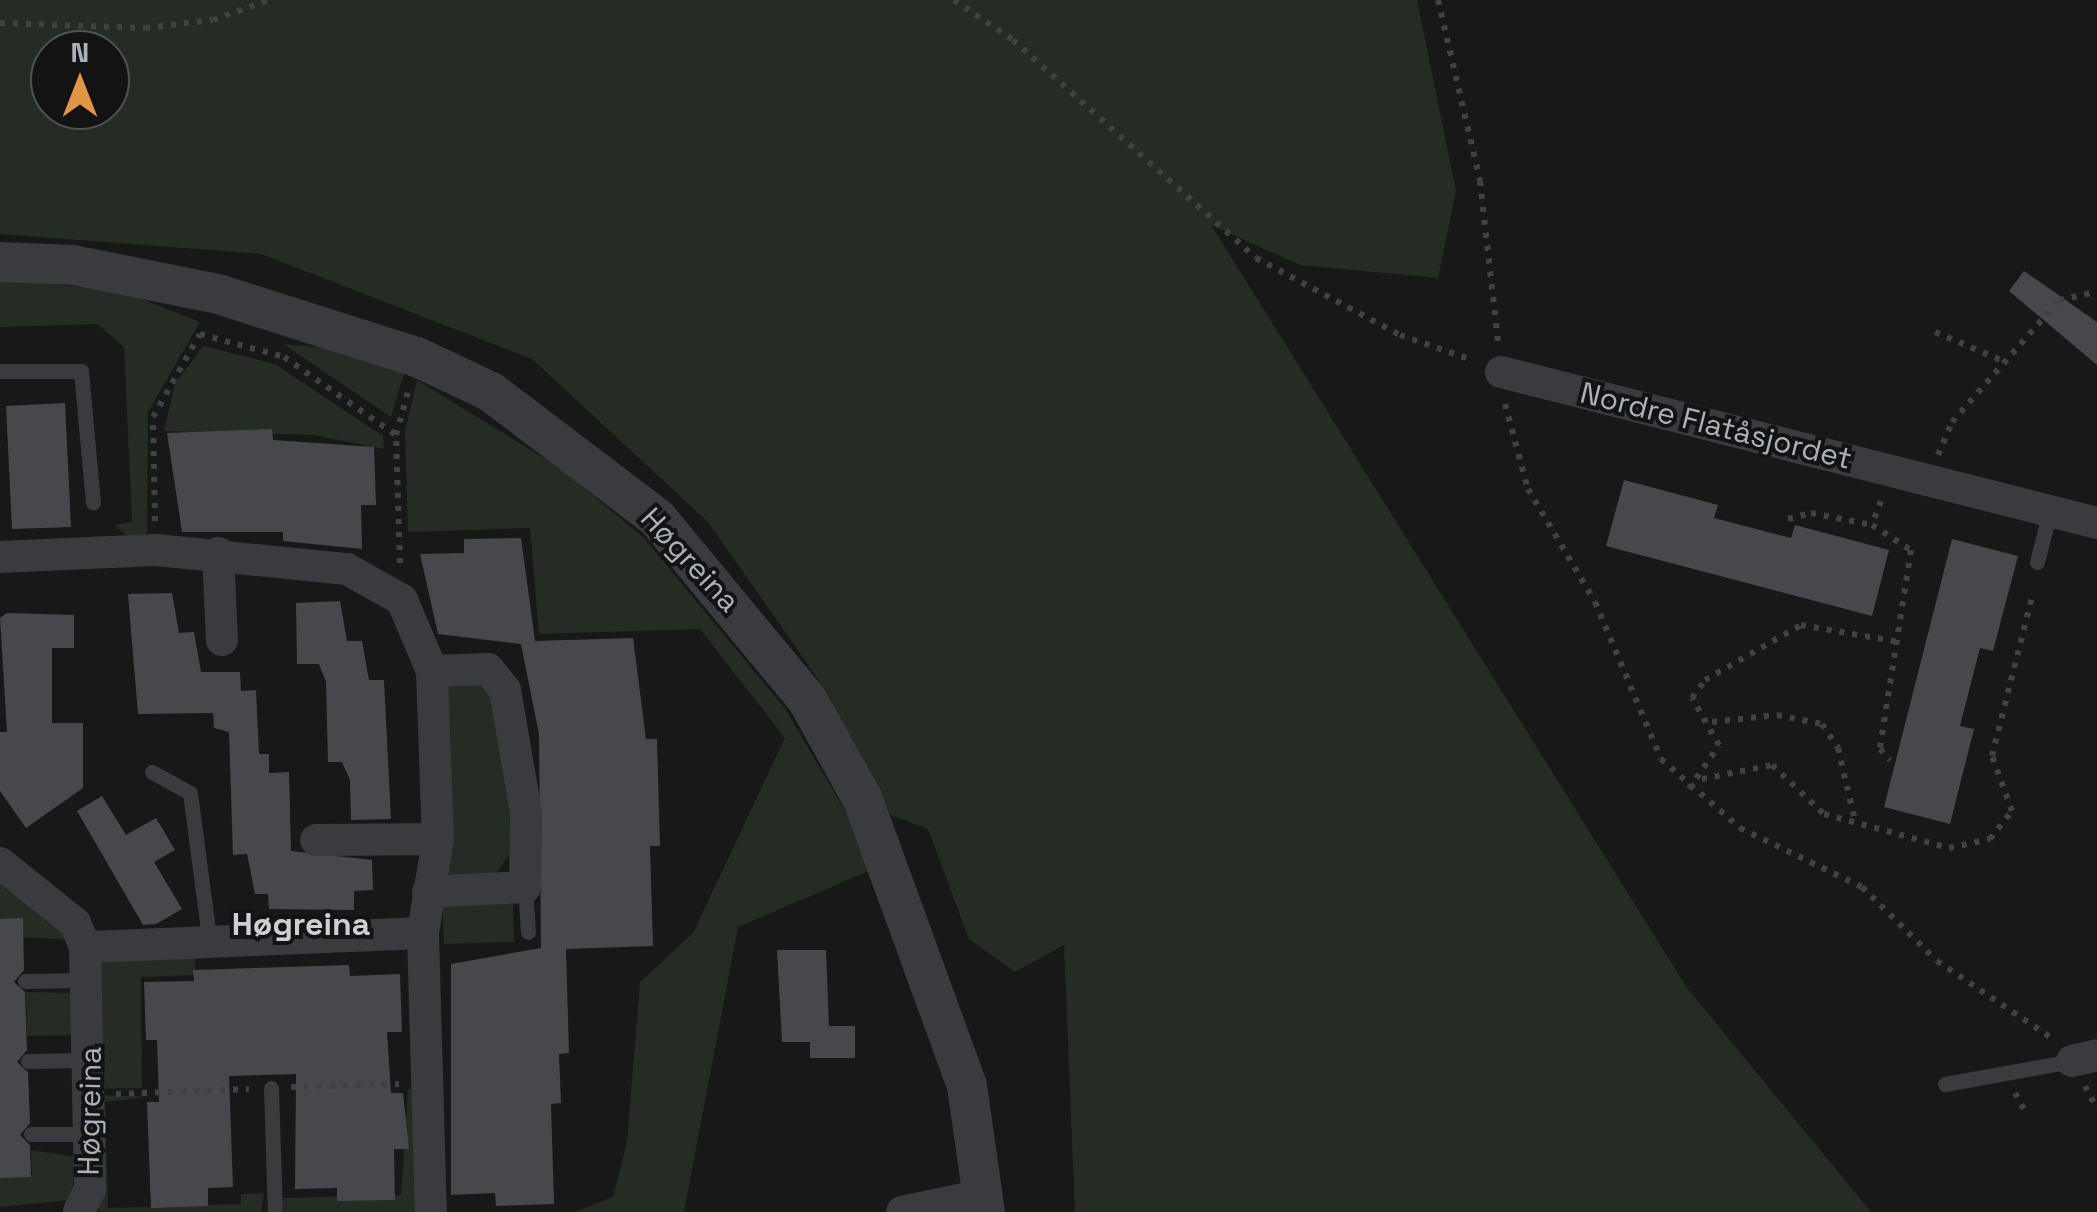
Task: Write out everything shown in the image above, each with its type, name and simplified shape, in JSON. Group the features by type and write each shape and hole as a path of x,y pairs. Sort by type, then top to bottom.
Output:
{"street":[{"name":"Høgreina","path":"0,262 72,265 218,294 418,357 491,392 657,518 807,699 908,905 967,1086 984,1204 902,1212"},
{"name":"Nordre Flatåsjordet","path":"1501,372 2097,523"},
{"path":"0,556 156,550 218,553 347,570 402,600 432,671 438,839 424,933 432,1212"},
{"path":"218,553 222,640"},
{"path":"428,892 525,886 526,812 505,690 488,669 432,671"},
{"path":"316,840 438,839"},
{"name":"Høgreina","path":"0,863 75,924 84,947 90,1134 79,1212"},
{"path":"84,947 210,945 424,933"}],"lane":[{"path":"0,371 81,371 93,502"},
{"path":"2037,562 2050,511"},
{"path":"152,772 190,792 210,945"},
{"path":"525,886 528,932"},
{"path":"26,981 88,980"},
{"path":"1945,1084 2084,1058"},
{"path":"28,1061 90,1060"},
{"path":"271,1088 275,1212"},
{"path":"31,1134 90,1134"}],"path":[{"path":"0,23 144,28 213,20 268,0"},
{"path":"954,0 1014,40 1256,258 1434,346 1501,372"},
{"path":"1438,0 1480,181 1501,372 1528,489 1602,616 1639,720 1689,789 1740,828 1862,887 1937,961 2084,1058 2097,1109"},
{"path":"1932,480 1952,422 2002,360 2059,300 2097,292"},
{"path":"1935,332 2002,360"},
{"path":"156,550 153,417 200,334 284,357 396,436"},
{"path":"402,600 396,436 418,357"},
{"path":"1872,525 1892,490"},
{"path":"1788,519 1811,513 1872,525 1911,550 1900,642 1880,749 1890,760"},
{"path":"1689,789 1702,780 1782,767 1808,807 1949,848 1977,846 2000,830 2012,803 1992,756 2033,593"},
{"path":"1702,780 1720,745 1712,722 1694,704 1698,686 1757,657 1784,631 1809,626 1900,642"},
{"path":"1712,722 1777,715 1822,724 1838,748 1854,821"}],"shaded area":[{"path":"0,0 1417,0 1456,191 1438,278 1300,265 1211,225 1687,988 1871,1212 1075,1212 1064,945 1015,972 969,939 928,829 891,815 825,689 708,522 532,359 261,254 0,234"},
{"path":"0,278 124,292 200,322 148,412 147,532 135,544 115,525 132,522 124,347 97,324 0,327"},
{"path":"283,344 342,349 404,373 391,417"},
{"path":"203,346 275,364 383,436 384,449 314,435 164,431 175,384"},
{"path":"417,380 560,468 644,538 786,710 878,867 738,927 684,1212 575,1212 613,1197 627,1142 640,982 693,933 785,738 700,629 539,634 530,528 408,532 405,431"},
{"path":"486,683 496,696 519,856 507,857 493,879 449,879 444,686"},
{"path":"0,874 73,940 0,936"},
{"path":"513,901 514,942 444,944 442,903"},
{"path":"195,953 195,975 141,977 142,1088 98,1089 95,954"},
{"path":"26,992 75,993 82,1035 27,1036"},
{"path":"408,1089 421,1089 423,1212 284,1212 282,1198 401,1195"},
{"path":"98,1095 148,1097 105,1102 108,1208 241,1204 241,1194 264,1193 261,1212 99,1212"},
{"path":"31,1150 77,1157 71,1200 0,1207 0,1176 32,1175"}],"building":[{"path":"2024,271 2097,322 2097,365 2009,291"},
{"path":"65,403 71,527 12,529 6,406"},
{"path":"272,429 273,440 374,447 376,505 361,505 362,549 283,541 283,532 182,532 167,433"},
{"path":"1624,480 1718,505 1714,518 1791,538 1795,525 1889,550 1872,616 1606,546"},
{"path":"521,538 535,641 633,638 646,739 657,739 660,846 650,846 653,946 566,949 569,1053 559,1054 561,1103 551,1104 554,1204 496,1206 495,1193 451,1195 451,964 541,948 539,734 521,644 438,634 420,554 464,553 464,539"},
{"path":"1952,539 2018,556 1993,651 1980,648 1960,726 1974,729 1950,824 1884,807"},
{"path":"172,593 179,633 194,632 201,672 240,672 241,691 256,690 259,754 269,754 269,773 289,772 291,851 372,860 373,890 354,891 354,910 269,909 268,894 255,894 247,854 233,855 229,732 214,728 213,713 138,714 128,594"},
{"path":"340,601 347,641 362,641 369,680 384,680 391,819 351,820 350,780 342,762 328,762 326,682 319,664 297,664 296,603"},
{"path":"7,613 74,615 74,648 52,648 52,723 83,723 83,788 26,828 0,791 0,732 7,732 0,618"},
{"path":"102,796 126,835 156,818 175,850 154,862 182,909 156,924 143,925 77,811"},
{"path":"23,918 24,970 14,982 25,992 27,1050 17,1062 28,1072 30,1123 20,1135 30,1145 31,1177 0,1178 0,919"},
{"path":"777,950 826,950 829,1026 855,1026 855,1058 810,1058 810,1042 782,1042"},
{"path":"349,965 350,976 400,974 402,1032 387,1032 391,1093 403,1093 409,1149 394,1149 395,1200 337,1201 337,1188 295,1189 296,1074 229,1076 233,1187 208,1188 208,1206 151,1208 147,1102 159,1102 157,1040 146,1040 144,982 194,981 193,970"}],"district":[{"name":"Høgreina","path":"301,924"}]}
